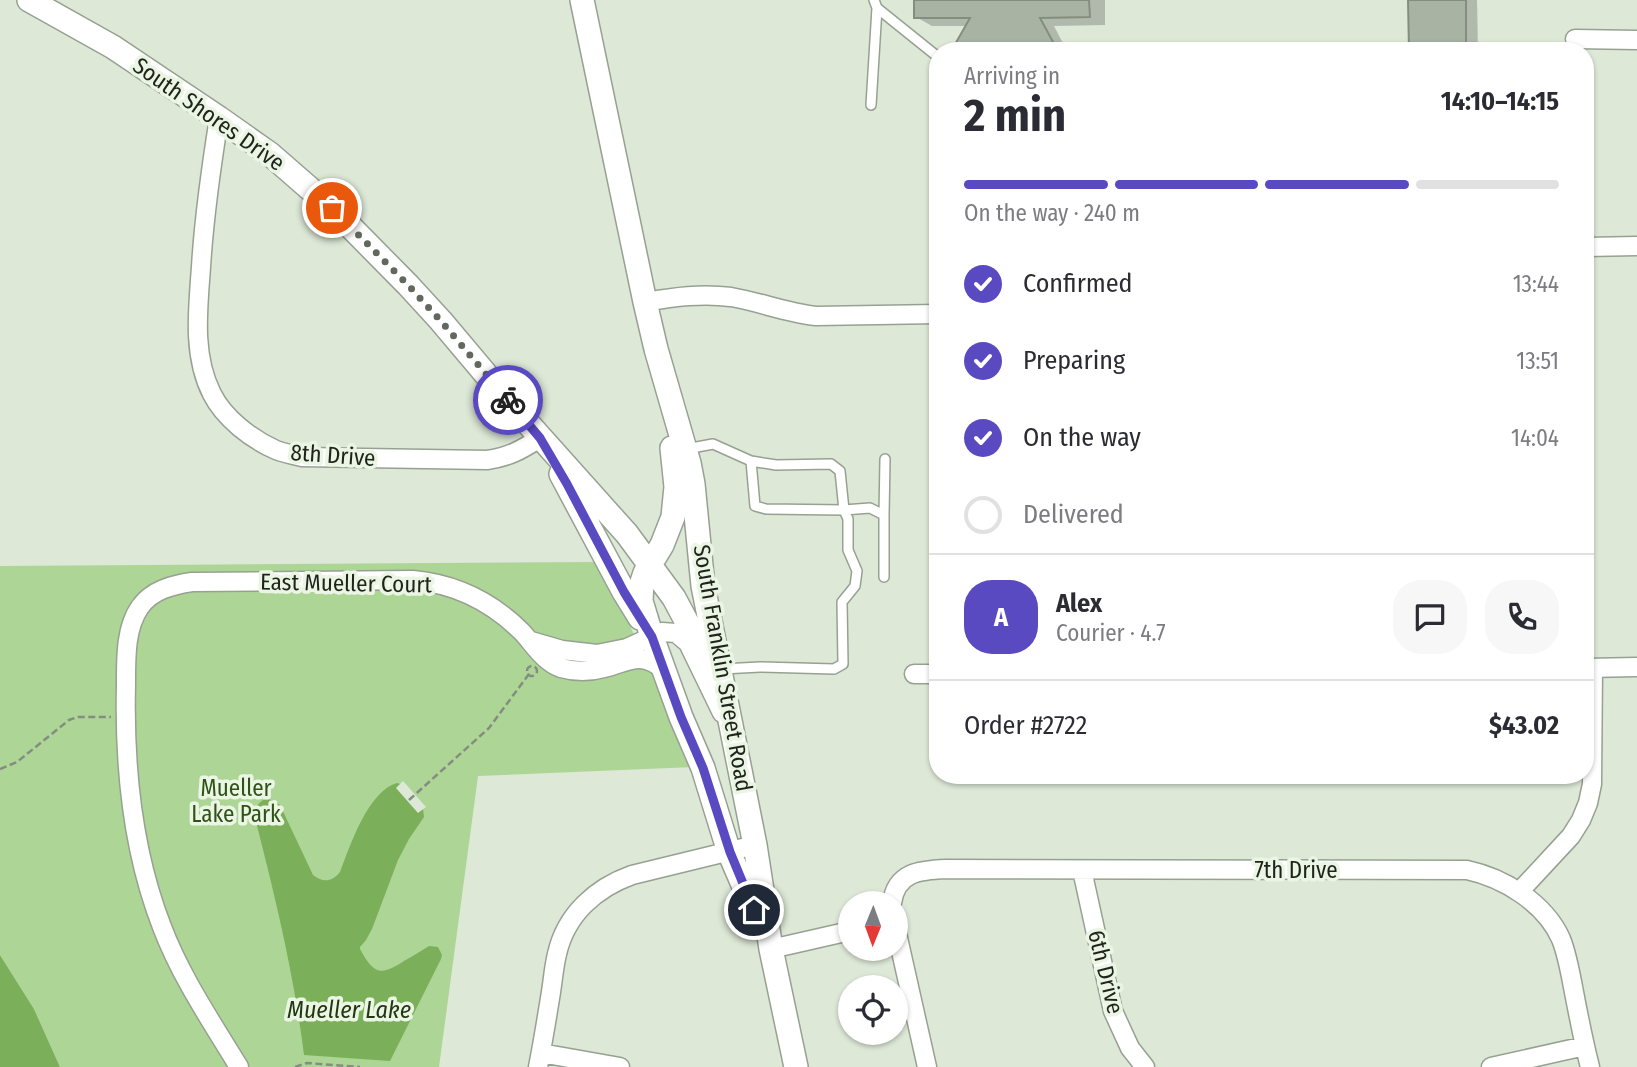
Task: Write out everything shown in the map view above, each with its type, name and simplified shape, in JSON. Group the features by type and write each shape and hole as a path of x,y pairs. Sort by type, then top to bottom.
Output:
{"street":[{"name":"South Shores Drive","path":"29,0 113,47 270,154 332,208 408,285 650,564 674,598 699,645 735,742"},
{"name":"South Franklin Street Road","path":"582,0 645,302 694,484 703,586 755,845 771,949 796,1067"},
{"path":"1575,39 1637,40"},
{"name":"8th Drive","path":"219,118 203,234 198,342 203,370 212,395 228,417 275,450 302,457 487,460 520,451 540,438"},
{"path":"1594,247 1637,246"},
{"path":"645,302 704,295 731,297 816,317 929,314"},
{"name":"South Franklin Street Road","path":"656,349 676,487 673,517 662,545 645,573 641,591 644,613 681,717 703,768 730,852 771,949"},
{"name":"South Shores Drive","path":"540,438 619,583 652,637"},
{"path":"626,534 636,541 648,544 666,535"},
{"name":"East Mueller Court","path":"125,716 129,638 135,616 148,598 159,591 192,582 414,580 440,584 478,598 506,616 551,663 568,670 596,670 637,658 651,661 664,670"},
{"path":"652,637 669,631 688,643 735,742"},
{"name":"East Mueller Court","path":"530,640 562,650 597,654 618,651 652,637"},
{"path":"1594,668 1637,667"},
{"path":"914,674 929,674"},
{"path":"125,716 127,772 132,810 142,864 155,908 184,975 239,1067"},
{"path":"1519,892 1571,836 1588,803 1592,784"},
{"path":"620,1067 539,1060 557,953 568,927 585,902 613,881 632,874 755,845"},
{"name":"7th Drive","path":"895,891 902,880 910,875 946,869 1467,870 1491,876 1519,892 1550,921 1562,941 1590,1067"},
{"name":"6th Drive","path":"1082,870 1114,1011 1130,1048 1145,1067"},
{"path":"771,949 838,934"},
{"path":"903,961 927,1067"},
{"path":"1491,1067 1585,1046"}],"lane":[{"path":"875,4 929,49"},
{"path":"871,105 875,4"},
{"path":"685,449 713,444 751,461 776,465 831,464 840,471 844,510 848,519 848,550 857,571 855,586 842,602 843,664 834,669 720,669"},
{"path":"884,577 885,458"},
{"path":"751,461 755,506 766,509 870,508 884,515"}],"path":[{"path":"409,800 489,728 529,674"},
{"path":"0,769 17,762 69,720 125,716"},
{"path":"295,1067 307,1063 360,1067"}],"green space":[{"name":"Mueller Lake Park","path":"601,562 694,767 478,776 439,1067 60,1067 34,1009 0,955 0,566"}],"water":[{"name":"Mueller Lake","path":"397,783 423,809 424,817 398,860 372,929 360,949 374,968 384,971 429,946 438,947 441,959 390,1061 304,1055 277,906 255,818 257,807 266,799 280,805 313,875 327,880 340,872 369,808 387,788"},
{"path":"0,955 34,1009 60,1067 0,1067"}],"pier":[{"path":"403,781 426,807 418,813 396,788"}],"building":[{"path":"914,0 1089,0 1090,17 1040,18 1053,42 956,42 970,18 914,18"},
{"path":"1408,0 1466,0 1466,42 1409,42"}],"way so far":[{"path":"332,208 408,285 508,400"}],"route":[{"path":"508,400 540,438 624,592 652,637 703,768 730,852 754,910"}]}
